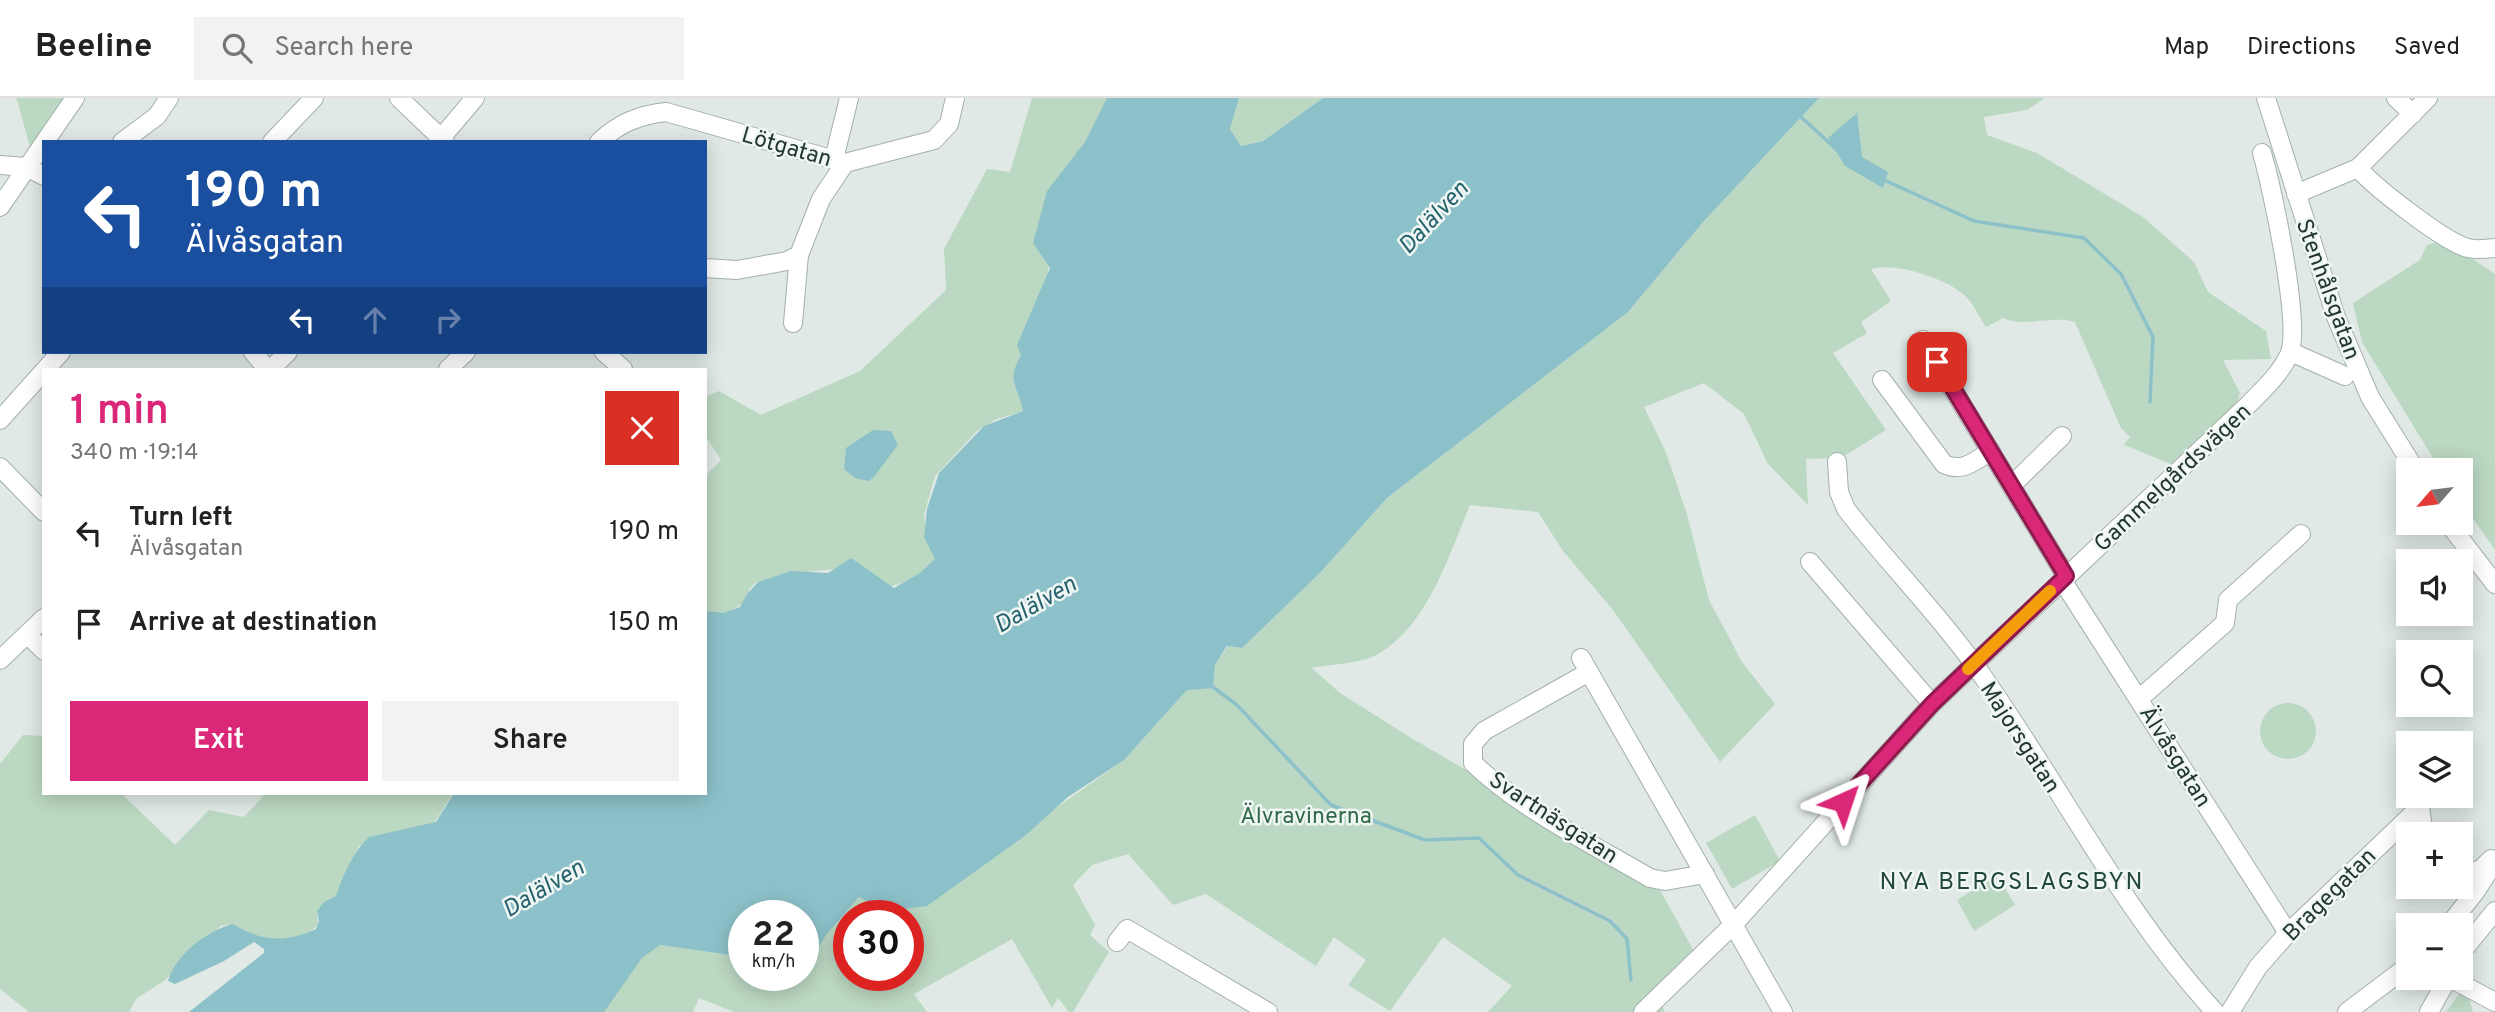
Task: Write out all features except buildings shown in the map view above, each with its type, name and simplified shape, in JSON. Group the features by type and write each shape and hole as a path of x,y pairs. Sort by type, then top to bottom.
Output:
{"street":[{"path":"45,140 75,98"},
{"path":"125,140 157,116 169,98"},
{"path":"274,140 314,98"},
{"path":"399,98 443,140 475,98"},
{"path":"793,323 799,255 839,161 849,98"},
{"name":"Lötgatan","path":"602,140 623,123 643,115 666,112 839,161 934,140 949,124 955,98"},
{"name":"Stenhålsgatan","path":"2266,98 2336,317 2370,397 2408,458"},
{"path":"2396,98 2413,114"},
{"path":"2296,194 2358,168 2428,98"},
{"path":"0,207 42,144"},
{"path":"2262,153 2273,191 2290,294 2291,352 2345,376"},
{"path":"0,165 26,167 42,175"},
{"path":"2358,168 2373,186 2393,201 2466,248 2495,248"},
{"path":"707,268 737,270 788,261 799,255"},
{"name":"Älvåsgatan","path":"1923,340 2012,485 2064,578 2288,933"},
{"name":"Gammelgårdsvägen","path":"1643,1012 1734,925 1932,704 2248,405 2272,379 2291,352"},
{"path":"47,368 59,354"},
{"path":"255,354 268,368"},
{"path":"270,368 286,354"},
{"path":"449,368 464,354"},
{"path":"606,354 622,368"},
{"path":"0,420 42,373"},
{"path":"1882,380 1944,464 1954,469 1964,467 1991,450"},
{"path":"2012,485 2062,436"},
{"name":"Majorsgatan","path":"1837,462 1839,492 1846,509 1974,664 2138,916 2215,1012"},
{"path":"0,467 42,510"},
{"path":"2139,699 2225,622 2228,600 2301,534"},
{"path":"2458,536 2495,584"},
{"path":"1810,562 1932,704"},
{"path":"0,660 42,620"},
{"path":"28,635 42,649"},
{"name":"Svartnäsgatan","path":"1706,874 1665,881 1650,878 1567,830 1485,775 1473,763 1473,744 1484,731 1585,665 1706,874 1783,1012"},
{"name":"Bragegatan","path":"2404,822 2420,807 2422,822"},
{"name":"Bragegatan","path":"2230,1012 2259,967 2288,933 2396,830"},
{"path":"2473,871 2480,870 2495,854"},
{"path":"2458,913 2495,861"},
{"path":"2473,938 2495,911"},
{"path":"1117,942 1127,929 1268,1012"},
{"path":"2347,1012 2396,975"},
{"path":"2429,1012 2442,990"},
{"path":"2472,990 2495,1002"}],"green space":[{"path":"16,98 65,98 30,147 18,103"},
{"path":"1032,98 1112,98 1048,269 1041,398 1021,412 997,419 978,430 935,476 924,515 928,541 937,559 932,574 889,587 834,569 786,574 755,583 744,603 728,612 707,617 707,474 721,460 707,438 707,396 719,391 761,415 860,371 946,290 944,249 987,169 1010,172"},
{"path":"1239,98 1323,98 1263,141 1241,146 1230,129"},
{"name":"Älvravinerna","path":"1819,98 2045,98 2027,110 1984,117 1987,135 2037,153 2143,217 2194,262 2208,292 2266,331 2271,359 2223,360 2240,393 2234,415 2176,466 2124,445 2130,437 2121,428 2075,322 2020,322 2003,318 1986,327 1970,302 1956,289 1933,277 1881,267 1871,269 1891,301 1861,322 1867,333 1833,353 1886,430 1841,458 1806,459 1808,505 1768,464 1744,414 1704,383 1644,407 1665,450 1686,511 1709,600 1742,662 1775,704 1720,762 1613,610 1563,551 1538,512 1470,505 1423,609 1394,643 1369,658 1312,668 1340,693 1403,733 1655,881 1695,953 1656,992 1665,1012 1488,1012 1512,986 1443,937 1390,1011 1348,985 1366,960 1334,937 1316,966 1206,894 1173,905 1128,854 1092,865 1073,885 1095,925 1090,935 1109,952 1073,1012 1069,1012 1058,998 1052,1008 1012,939 924,988 924,900 856,900 859,897 1056,808 1124,760 1187,690 1215,665 1228,646 1242,648 1320,573 1387,498 1628,312 1704,221"},
{"path":"2444,240 2495,274 2495,550 2473,518 2473,458 2433,458 2362,342 2353,303 2420,260 2427,245"},
{"path":"2283,703 2293,703 2308,711 2314,720 2314,742 2308,751 2293,759 2283,759 2265,747 2260,736 2260,726 2272,708"},
{"path":"23,735 42,736 42,795 124,795 175,845 209,810 244,817 264,795 452,795 435,822 359,846 335,899 317,911 318,924 306,933 286,939 265,940 250,937 234,926 221,926 165,980 136,999 129,1012 29,1012 0,989 0,764"},
{"path":"1755,815 1780,861 1732,889 1706,843"},
{"path":"1997,875 2015,905 1974,931 1957,900"},
{"name":"Älvravinerna","path":"833,927 833,991 919,991 914,994 927,1012 734,1012 699,998 693,1012 601,1012 632,963 660,945 728,955 728,991 819,991 819,944"},
{"path":"2461,991 2467,991 2473,1012 2446,1012"}],"water":[{"name":"Dalälven","path":"1107,98 1239,98 1230,129 1241,146 1263,141 1323,98 1819,98 1704,221 1628,312 1387,498 1320,573 1242,648 1227,646 1215,665 1213,688 1187,690 1124,760 1068,797 1026,835 927,906 924,906 924,900 865,900 859,897 856,900 833,900 833,927 819,946 819,900 728,900 728,955 660,945 642,958 604,1012 189,1012 264,953 264,949 254,942 224,961 175,984 168,981 178,962 194,945 213,932 233,924 254,934 274,938 294,937 316,929 319,921 317,911 324,902 336,896 349,864 369,837 436,822 453,795 707,795 707,611 723,613 740,607 758,582 791,571 828,573 851,558 894,588 920,573 935,559 924,537 927,509 939,473 984,426 1023,411 1014,372 1021,355 1017,345 1050,268 1033,243 1047,191 1085,142"},
{"path":"1857,113 1862,157 1888,172 1883,188 1845,166 1828,138"},
{"path":"873,430 891,431 898,445 873,478 868,481 855,478 844,469 846,448"}],"waterway":[{"path":"1799,115 1837,150"},
{"path":"1882,179 1974,221 2084,238 2121,274 2153,337 2150,402"},
{"path":"1210,685 1237,705 1331,805 1425,840 1479,838 1518,875 1610,921 1627,939 1631,980"}],"slow traffic":[{"path":"1968,669 2050,591"}],"district":[{"name":"NYA BERGSLAGSBYN","path":"2012,881"}],"route":[{"path":"1843,802 1932,704 2066,576 1937,362"}]}
